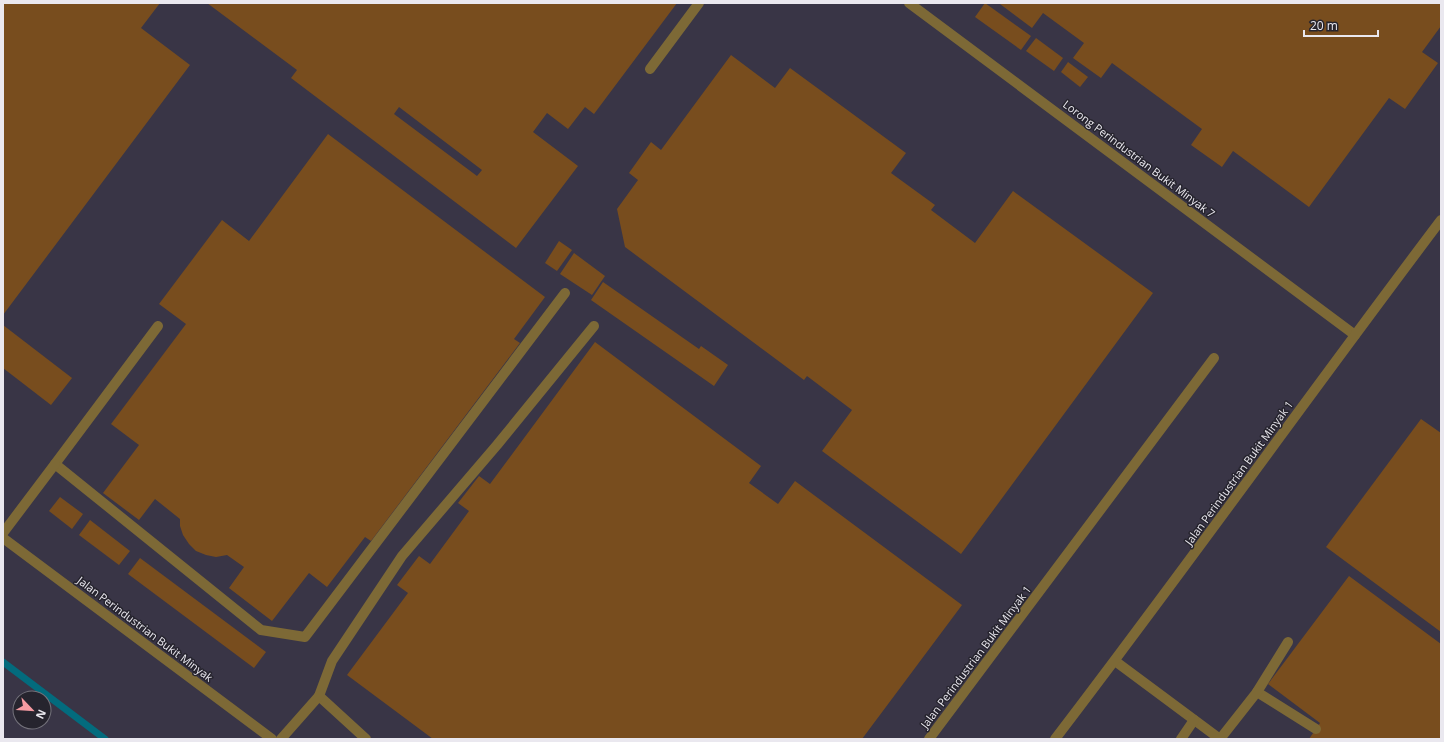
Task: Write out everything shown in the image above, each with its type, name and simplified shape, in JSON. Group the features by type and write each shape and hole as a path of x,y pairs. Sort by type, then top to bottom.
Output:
{"street":[{"path":"650,69 699,3"},
{"name":"Lorong Perindustrian Bukit Minyak 7","path":"909,3 1355,334"},
{"name":"Jalan Perindustrian Bukit Minyak 1","path":"1055,739 1115,662 1355,334 1441,220"},
{"path":"55,464 261,630 305,637 565,293"},
{"path":"3,533 158,326"},
{"path":"281,739 319,696 332,661 402,556 497,445 594,326"},
{"name":"Jalan Perindustrian Bukit Minyak 1","path":"931,738 1214,358"},
{"name":"Jalan Perindustrian Bukit Minyak","path":"3,538 272,739"},
{"path":"1115,662 1220,739 1257,692 1288,642"},
{"path":"1257,692 1316,730"},
{"path":"319,696 366,739"},
{"path":"1180,739 1194,720"}],"shaded area":[{"path":"3,3 1441,3 1441,739 3,739"}],"building":[{"path":"3,3 160,3 141,28 190,65 3,315"},
{"path":"207,3 677,3 594,114 585,107 568,129 547,113 533,132 578,166 516,248 291,78 297,70","holes":["399,107 482,170 477,176 394,114"]},
{"path":"985,3 1031,36 1021,50 975,17"},
{"path":"1441,3 1441,26 1422,52 1438,63 1405,109 1389,98 1309,207 1233,151 1222,167 1191,145 1202,129 1112,63 1101,78 1073,58 1084,43 1043,13 1032,28 1000,4"},
{"path":"1036,38 1063,58 1054,71 1026,51"},
{"path":"731,55 775,88 790,68 906,153 891,173 935,205 931,210 975,243 1013,191 1153,293 961,554 822,451 852,410 807,376 804,380 625,247 617,209 638,180 629,173 651,142 661,150"},
{"path":"1068,62 1088,77 1080,87 1061,72"},
{"path":"328,134 545,297 514,339 520,343 371,541 365,537 327,587 309,573 272,621 229,588 244,567 227,555 216,557 196,551 183,535 180,526 180,519 155,499 139,520 103,493 139,445 111,424 186,324 159,304 222,220 249,241"},
{"path":"559,241 572,250 557,271 545,263"},
{"path":"574,253 605,276 592,295 560,274"},
{"path":"603,282 699,349 701,346 728,365 714,386 591,300"},
{"path":"3,325 72,378 51,405 3,368"},
{"path":"595,342 761,466 749,483 778,504 795,481 962,605 862,739 433,739 347,675 408,593 397,585 419,556 430,564 469,511 458,503 479,476 490,484"},
{"path":"1421,419 1441,433 1441,632 1326,547"},
{"path":"60,497 83,514 72,529 49,511"},
{"path":"90,520 130,551 119,565 79,535"},
{"path":"140,558 266,652 254,668 128,574"},
{"path":"1349,576 1441,644 1441,739 1309,739 1320,723 1268,684"}],"waterway":[{"path":"3,662 105,739"}]}
